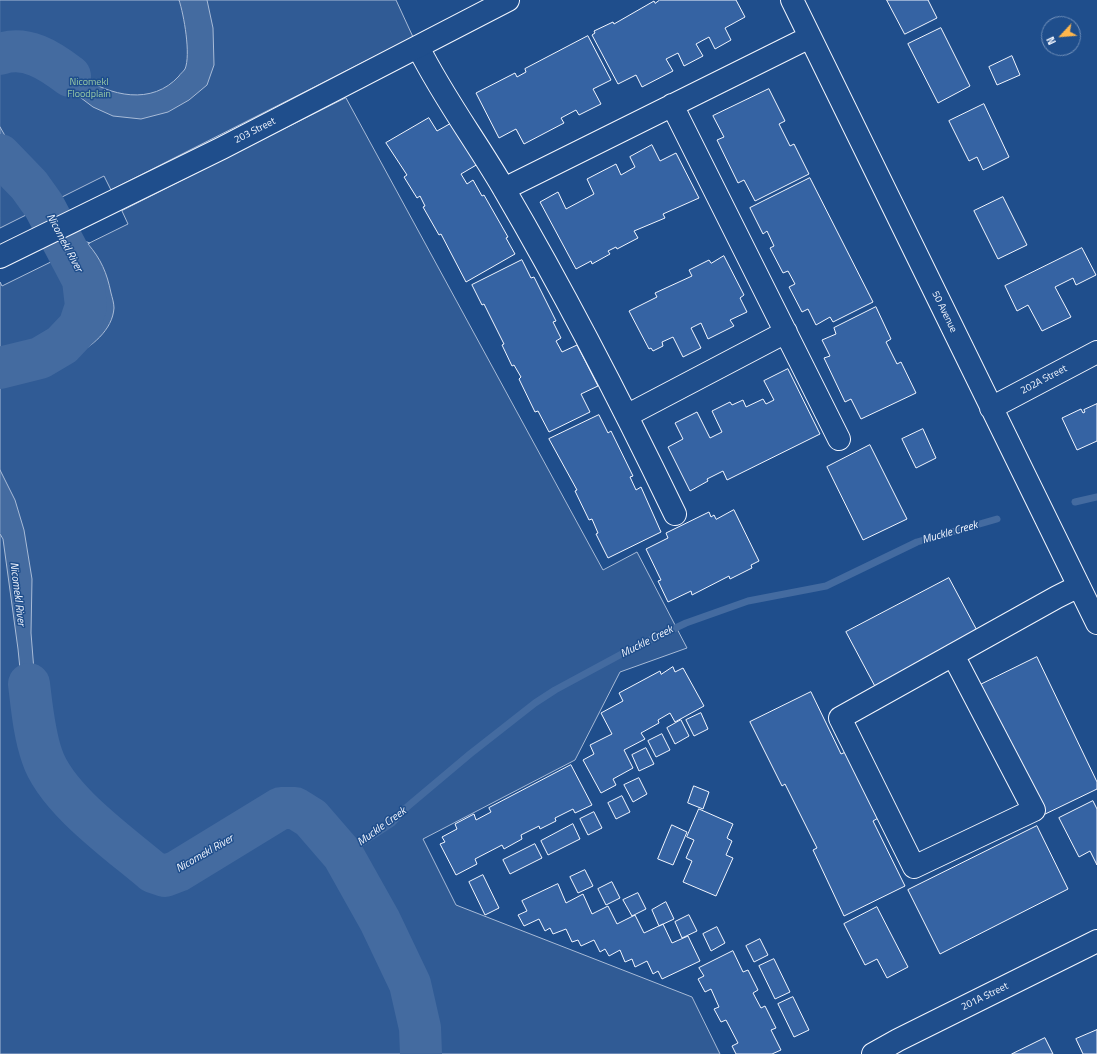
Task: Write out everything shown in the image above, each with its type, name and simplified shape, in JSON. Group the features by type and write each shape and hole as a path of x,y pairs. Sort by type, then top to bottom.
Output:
{"street":[{"name":"203 Street","path":"0,257 117,201 508,0"},
{"name":"50 Avenue","path":"792,0 1097,623"},
{"path":"504,188 810,37"},
{"path":"418,47 439,88 504,188 628,415 675,514"},
{"path":"672,105 839,439"},
{"path":"628,415 786,332"},
{"name":"202A Street","path":"991,408 1097,352"},
{"path":"953,655 1034,810 914,867 840,718 953,655 1079,586"},
{"name":"201A Street","path":"873,1054 898,1040 1097,941"}],"shaded area":[{"name":"Nicomekl Floodplain","path":"0,0 396,0 413,37 111,190 104,176 0,228"},
{"path":"346,98 603,570 637,552 687,648 620,672 575,760 423,839 456,905 692,997 720,1054 0,1054 0,282 2,286 128,224 122,211"}],"water":[{"path":"179,0 207,0 213,28 214,65 207,85 189,100 168,112 141,119 113,116 93,107 44,70 25,62 12,39 35,45 52,52 81,76 105,89 131,95 144,94 156,91 168,85 185,69 187,63 187,45 185,25"},
{"path":"0,45 11,65 0,69"},
{"path":"0,127 20,156 51,191 57,200 30,213 18,196 0,183"},
{"path":"88,244 100,261 109,286 114,308 110,323 100,337 86,349 69,359 50,368 0,386 0,355 33,346 42,341 52,335 66,318 74,296 74,290 60,258"},
{"path":"0,470 15,500 24,530 32,579 31,633 36,696 42,737 28,749 18,649 3,539 0,534"}],"pier":[{"path":"11,37 27,65 24,64 11,40"},
{"path":"59,199 58,201 31,215 28,214"},
{"path":"87,242 90,243 58,258 58,256"}],"building":[{"path":"660,0 736,0 745,17 725,28 731,40 715,49 709,37 696,44 703,56 684,66 678,53 666,59 673,71 642,87 636,75 618,84 592,35 595,33 594,31 613,22 614,24 654,1 655,3"},
{"path":"887,0 928,0 937,18 905,34"},
{"path":"941,28 970,86 938,103 908,44"},
{"path":"588,36 611,80 593,89 601,104 579,115 576,110 561,118 564,123 524,144 516,129 499,138 476,93 515,73 517,77 526,72 525,69"},
{"path":"1012,56 1020,75 997,85 989,67"},
{"path":"769,89 785,121 779,124 790,146 794,144 809,174 755,201 744,180 738,183 717,140 724,137 713,116"},
{"path":"984,104 1009,157 983,170 977,157 969,161 949,121"},
{"path":"429,118 437,131 453,122 478,164 461,174 467,184 473,180 482,196 484,195 508,237 506,238 515,254 466,282 441,234 439,235 423,207 425,206 420,196 417,198 404,177 407,175 386,143"},
{"path":"652,145 660,161 676,153 699,198 663,214 665,218 634,231 638,238 617,249 616,247 608,251 610,254 592,264 591,261 576,269 540,202 558,192 566,209 594,194 587,179 616,164 621,175 635,167 630,157"},
{"path":"810,178 873,302 833,322 830,317 816,325 808,309 802,312 789,287 795,284 788,271 783,273 770,248 774,246 767,231 763,234 750,208"},
{"path":"1003,197 1027,245 998,259 974,211"},
{"path":"1082,248 1096,275 1076,285 1073,278 1055,287 1071,317 1042,331 1028,305 1017,311 1005,286"},
{"path":"724,256 744,295 740,298 747,312 730,320 734,326 708,339 701,323 691,328 701,348 683,357 673,337 662,342 663,346 653,351 651,348 649,349 629,311 657,297 655,293 692,276 689,270 709,260 711,263"},
{"path":"522,260 531,278 534,277 556,321 553,322 561,338 556,341 562,352 577,345 598,386 581,394 590,412 549,432 538,411 535,412 519,379 521,377 514,365 512,366 502,345 504,344 484,304 482,305 472,285"},
{"path":"876,307 891,339 886,342 897,364 901,362 916,393 861,419 851,399 845,402 824,358 830,356 822,340 836,334 834,328"},
{"path":"788,369 820,434 727,480 723,471 707,479 708,481 690,491 668,447 683,439 675,423 697,412 710,438 722,432 712,411 730,402 732,405 743,400 746,407 763,399 766,404 774,400 764,381"},
{"path":"1097,404 1097,441 1077,450 1062,418 1081,409 1083,413 1085,412 1084,410"},
{"path":"599,415 608,433 611,431 633,476 630,477 636,490 641,487 661,532 608,558 596,534 598,533 592,519 589,520 575,491 577,490 549,439"},
{"path":"923,429 936,458 916,468 902,439"},
{"path":"870,445 907,519 863,540 827,467"},
{"path":"734,510 759,561 751,565 752,568 730,579 729,576 692,595 691,591 668,602 658,581 661,580 646,549 668,538 666,533 709,512 711,517 714,515 716,519"},
{"path":"949,578 981,638 878,692 846,632"},
{"path":"1037,657 1097,782 1097,789 1039,817 976,687"},
{"path":"673,667 675,672 683,668 704,706 675,722 670,713 658,720 659,723 641,733 645,739 624,750 633,768 613,779 616,785 601,793 583,760 594,754 590,745 612,734 601,713 623,701 619,693 660,671 661,674"},
{"path":"811,692 841,754 848,751 880,817 873,821 905,886 844,916 813,850 817,848 785,784 782,786 750,722"},
{"path":"701,713 708,729 694,736 686,720"},
{"path":"681,720 689,736 675,744 667,728"},
{"path":"662,734 670,750 656,757 648,741"},
{"path":"646,748 654,764 639,771 632,755"},
{"path":"571,765 592,805 575,813 573,809 555,818 556,821 540,829 539,826 521,835 522,839 504,849 502,845 475,859 477,864 456,875 440,844 445,842 442,837 457,829 455,824 474,814 476,820 491,812 489,808"},
{"path":"639,778 647,794 633,802 624,785"},
{"path":"694,786 709,792 703,809 688,803"},
{"path":"622,796 630,812 616,819 608,803"},
{"path":"1093,801 1097,809 1097,865 1090,851 1079,857 1059,818"},
{"path":"699,809 733,824 727,838 732,841 726,855 733,858 716,896 683,882 692,861 686,858 694,840 687,837"},
{"path":"594,812 602,828 588,835 580,819"},
{"path":"573,824 580,839 548,855 541,841"},
{"path":"672,825 687,832 673,865 658,859"},
{"path":"1037,826 1068,889 940,954 908,890"},
{"path":"535,844 542,858 510,874 503,860"},
{"path":"585,870 593,886 578,893 570,877"},
{"path":"483,875 499,908 485,915 469,882"},
{"path":"612,882 620,898 606,905 598,889"},
{"path":"558,884 566,903 583,894 592,914 608,906 617,924 635,915 644,933 663,924 672,943 688,936 700,961 662,979 658,971 653,974 647,961 635,967 632,959 625,962 620,950 609,956 605,949 600,952 594,940 581,946 578,940 572,942 566,929 553,934 550,928 545,931 539,919 524,926 518,915 527,911 522,901"},
{"path":"638,893 646,909 632,916 623,900"},
{"path":"666,902 674,919 659,926 652,910"},
{"path":"877,907 908,967 887,978 877,959 865,965 844,924"},
{"path":"689,915 697,931 682,938 675,922"},
{"path":"717,927 725,943 711,951 703,934"},
{"path":"760,939 768,955 754,962 746,946"},
{"path":"733,951 743,972 748,970 758,990 753,993 761,1008 765,1006 776,1028 771,1030 781,1050 772,1054 736,1054 732,1046 738,1043 726,1020 721,1022 714,1009 719,1007 711,989 705,992 698,979 704,976 699,968"},
{"path":"774,959 790,992 775,999 759,966"},
{"path":"793,997 809,1030 794,1037 778,1004"},
{"path":"1097,1030 1097,1054 1083,1054 1076,1039"},
{"path":"1045,1038 1053,1054 1012,1054"}],"waterway":[{"name":"Nicomekl River","path":"0,54 19,51 28,53 45,60 70,76"},
{"name":"Nicomekl River","path":"0,155 29,185 44,206 83,280 86,306 79,327 62,345 40,358 0,368"},
{"name":"Muckle Creek","path":"1075,502 1097,497"},
{"name":"Muckle Creek","path":"343,855 392,823 407,807 470,754 535,703 555,690 629,650 686,623 748,601 826,586 917,542 997,519"},
{"name":"Nicomekl River","path":"29,684 37,738 42,756 49,772 74,804 107,834 153,872 165,876 178,871 281,808 295,808 311,818 343,855 380,921 410,984 420,1028 421,1054"}]}
